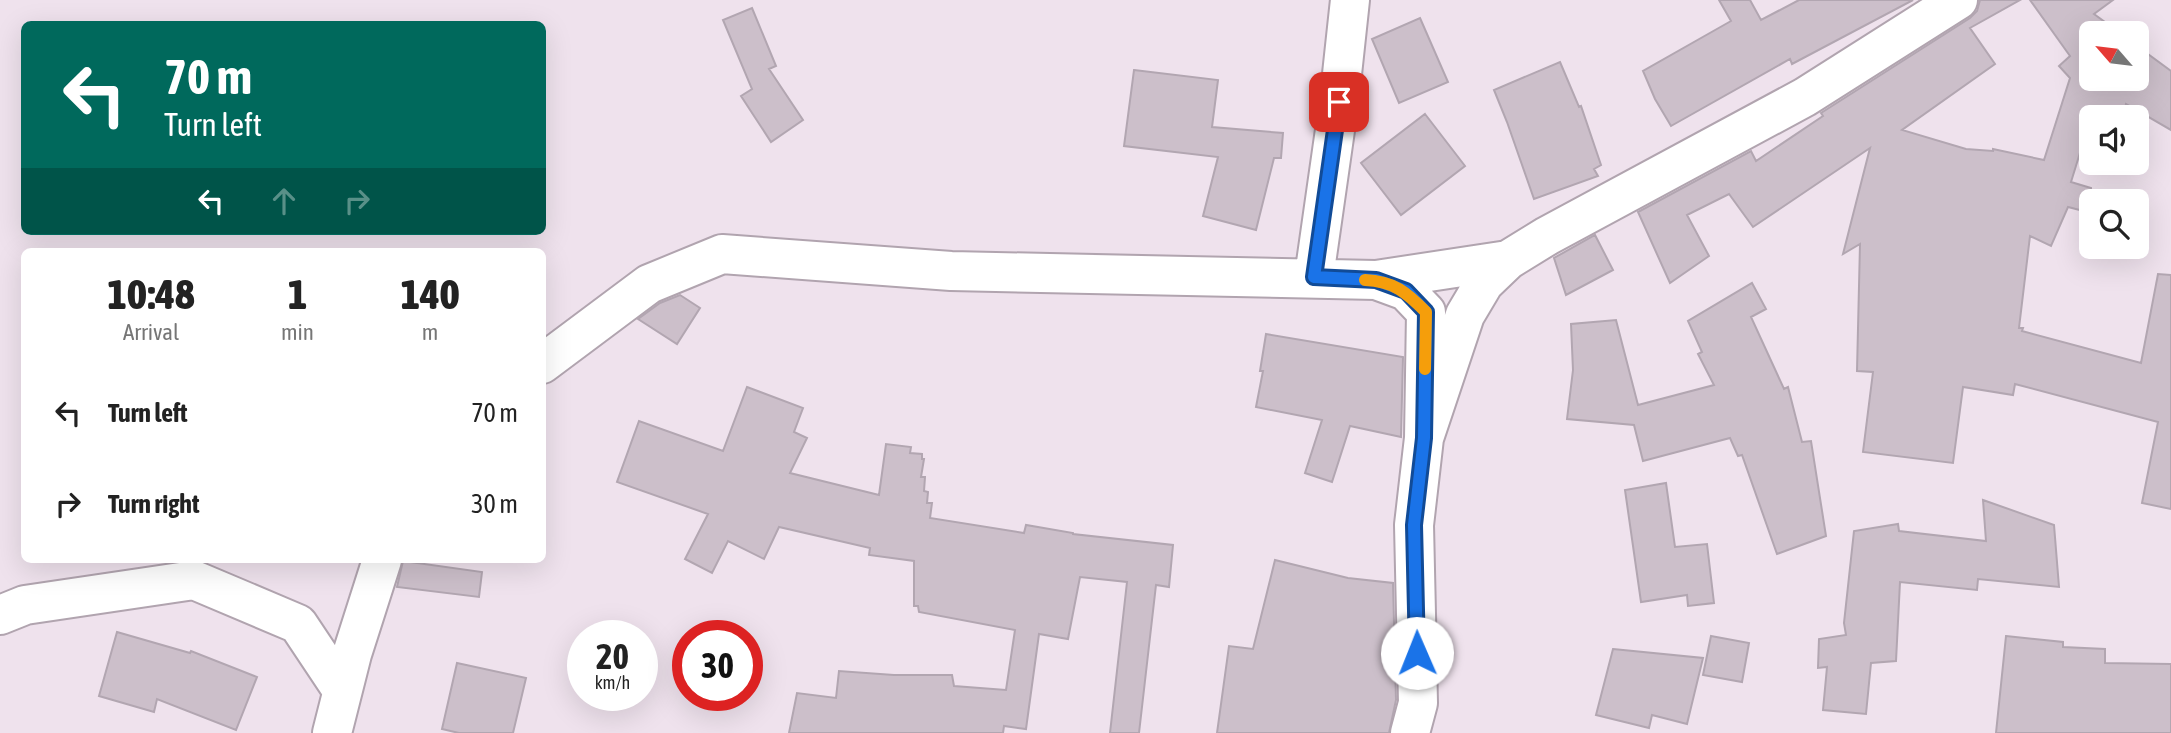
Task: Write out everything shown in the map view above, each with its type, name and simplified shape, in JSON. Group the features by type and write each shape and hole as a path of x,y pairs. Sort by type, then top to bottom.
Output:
{"street":[{"path":"1314,277 1339,102 1350,0"},
{"path":"1424,438 1465,315 1484,283 1508,260 1547,236 1805,97 1958,0"},
{"path":"546,361 649,284 722,254 951,271 1376,280 1508,260"},
{"path":"1376,280 1406,291 1426,312 1424,438 1414,525 1418,704 1410,733"},
{"path":"332,733 352,654 381,563"},
{"path":"0,615 25,605 194,580 298,624 342,690"}],"building":[{"path":"1719,0 1750,0 1761,20 1799,0 1913,0 1792,64 1790,59 1671,126 1643,71 1731,21"},
{"path":"1980,0 2020,0 1970,28 1995,64 1902,130 1966,149 1993,149 2044,160 2070,78 2059,66 2070,56 2030,0 2113,0 2094,14 2104,21 2079,21 2079,91 2149,91 2149,55 2171,71 2171,130 2149,117 2149,105 2079,105 2079,156 2071,182 2091,189 2079,189 2079,210 2068,207 2051,246 2030,236 2019,328 2141,363 2158,274 2171,275 2171,509 2142,503 2158,422 2015,384 2013,395 1963,387 1953,463 1863,452 1873,372 1857,371 1860,244 1843,254 1870,148 1753,227 1729,194 1687,215 1709,256 1670,283 1638,212 1751,151 1756,161 1823,116 1821,113 1977,11"},
{"path":"752,8 776,66 769,69 803,120 771,142 741,96 752,89 723,20"},
{"path":"1420,18 1448,82 1399,103 1372,39"},
{"path":"1560,62 1579,107 1581,106 1601,165 1594,169 1598,176 1534,199 1494,90"},
{"path":"1134,70 1218,80 1212,127 1283,133 1281,158 1274,158 1256,230 1203,216 1218,157 1124,146"},
{"path":"1425,114 1465,166 1401,215 1361,163"},
{"path":"1595,235 1613,270 1566,295 1554,258"},
{"path":"1752,283 1766,309 1751,317 1784,389 1788,387 1802,442 1811,441 1826,536 1777,554 1742,455 1738,456 1730,438 1643,461 1634,425 1567,419 1573,370 1571,324 1616,320 1638,405 1714,385 1698,354 1702,352 1688,321"},
{"path":"680,295 700,308 677,344 638,319 660,303"},
{"path":"1266,334 1403,357 1401,437 1350,426 1332,482 1305,473 1322,420 1256,407"},
{"path":"747,387 803,408 794,432 807,438 790,473 879,495 886,444 911,447 910,453 922,454 924,459 921,477 925,477 927,503 932,503 930,518 1024,533 1026,525 1073,534 1173,545 1169,587 1156,585 1139,733 1110,733 1127,582 1080,577 1068,639 1039,634 1026,729 1004,726 1003,733 789,733 797,693 836,698 839,671 952,675 954,686 1006,690 1015,630 919,612 918,606 914,606 914,561 869,555 870,548 779,527 764,559 728,541 712,573 685,559 708,514 617,482 639,421 723,451"},
{"path":"1666,483 1675,547 1707,544 1714,603 1688,606 1687,595 1641,602 1625,490"},
{"path":"1983,500 2054,525 2059,587 1978,579 1977,590 1900,582 1896,661 1871,663 1866,714 1823,710 1827,667 1818,668 1819,639 1846,635 1844,623 1854,531 1898,524 1899,531 1986,541"},
{"path":"1275,560 1348,578 1393,583 1396,700 1389,733 1217,733 1229,646 1253,649"},
{"path":"403,563 482,572 479,597 397,587"},
{"path":"117,632 190,653 191,651 257,677 236,730 157,699 154,712 99,696"},
{"path":"1711,636 1749,643 1742,682 1703,675"},
{"path":"2006,636 2063,642 2063,647 2105,649 2105,663 2171,664 2171,733 1996,733"},
{"path":"1613,649 1703,658 1687,724 1652,715 1649,728 1596,715"},
{"path":"457,663 526,678 513,733 459,733 442,729"}],"slow traffic":[{"path":"1365,280 1376,280 1406,291 1426,312 1425,369"}],"route":[{"path":"1339,102 1314,277 1376,280 1406,291 1426,312 1424,438 1414,525 1417,653"}]}
